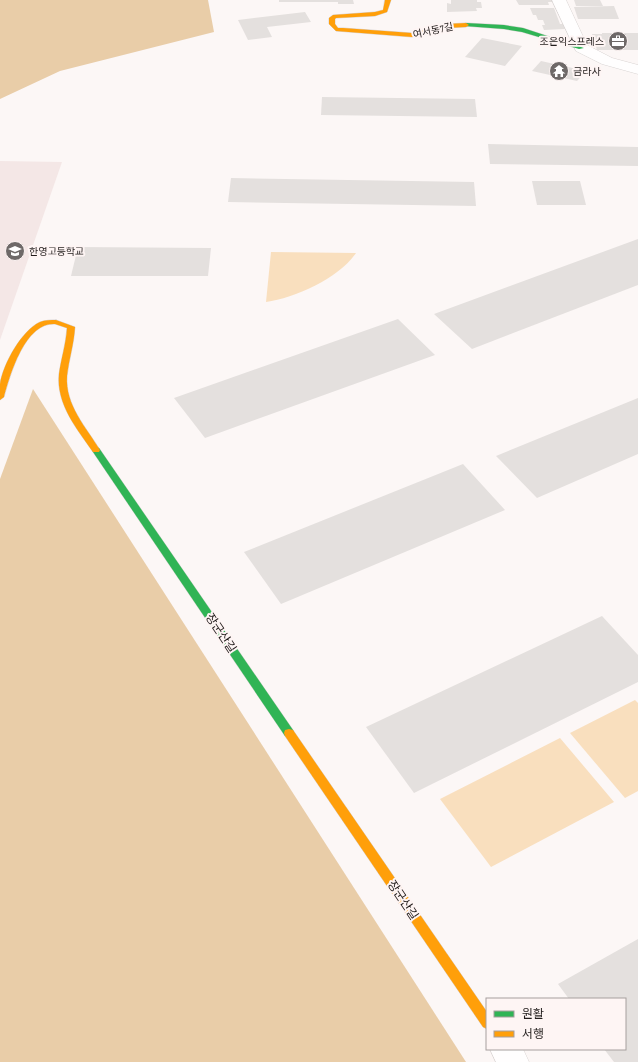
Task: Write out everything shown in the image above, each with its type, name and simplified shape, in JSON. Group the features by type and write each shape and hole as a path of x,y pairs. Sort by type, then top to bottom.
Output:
{"street":[{"name":"여서동7길","path":"388,0 385,11 369,14 335,16 332,18 332,24 336,28 343,30 400,35 424,33 455,25 504,27 522,30 581,48 607,61 638,70"},
{"path":"559,0 581,48"},
{"name":"장군산길","path":"0,397 5,377 16,351 25,338 40,325 52,321 65,322 71,327 69,351 63,381 64,393 68,406 97,452 486,1022"},
{"path":"506,1050 514,1062"}],"shaded area":[{"path":"0,0 208,0 214,32 60,71 0,99"},
{"name":"한영고등학교","path":"0,161 62,162 0,340"},
{"path":"271,252 356,253 339,271 316,285 290,296 266,302"},
{"path":"33,389 466,1062 0,1062 0,479"},
{"path":"635,700 638,703 638,791 625,798 570,733"},
{"path":"560,738 614,802 491,867 440,799"}],"building":[{"path":"279,0 353,0 354,4 338,4 338,2 279,2"},
{"path":"451,0 477,0 477,2 481,2 482,8 476,8 477,11 447,12 447,3 451,4"},
{"path":"516,0 553,0 554,2 548,2 549,5 519,5"},
{"path":"574,0 600,0 603,6 576,6"},
{"path":"614,6 619,19 578,19 574,7"},
{"path":"530,8 554,8 560,24 563,24 565,29 544,30 542,25 545,25 543,20 538,20 536,15 533,15"},
{"path":"305,12 311,22 267,27 272,37 248,40 238,20"},
{"path":"638,33 638,50 597,50 592,34"},
{"path":"482,38 522,46 505,66 465,57"},
{"name":"금라사","path":"541,61 586,71 577,81 532,71"},
{"path":"322,97 475,99 477,117 321,115"},
{"path":"488,144 638,147 638,166 490,164"},
{"path":"231,178 474,182 476,206 228,202"},
{"path":"532,181 580,181 586,205 537,205"},
{"path":"638,239 638,285 472,349 434,314"},
{"path":"78,247 211,248 208,276 71,276"},
{"path":"398,319 435,355 205,438 174,398"},
{"path":"638,398 638,454 537,498 496,456"},
{"path":"463,464 505,510 281,604 244,552"},
{"path":"602,616 638,655 638,682 414,793 366,727"},
{"path":"638,939 638,1062 614,1062 605,1050 626,1050 626,998 568,998 558,984"}],"traffic: fast":[{"path":"466,25 504,27 523,30 581,48"},
{"path":"96,450 289,733"}],"traffic: slow":[{"path":"388,0 385,11 375,14 335,16 332,18 332,24 336,29 343,30 412,35 446,26 466,25"},
{"path":"0,397 8,370 15,355 22,342 32,331 43,324 56,322 71,327 70,341 63,375 64,391 66,400 74,418 96,450"},
{"path":"289,733 486,1022"}],"place":[{"name":"조은익스프레스","path":"618,41"},
{"name":"금라사","path":"559,71"},
{"name":"한영고등학교","path":"15,251"}]}
